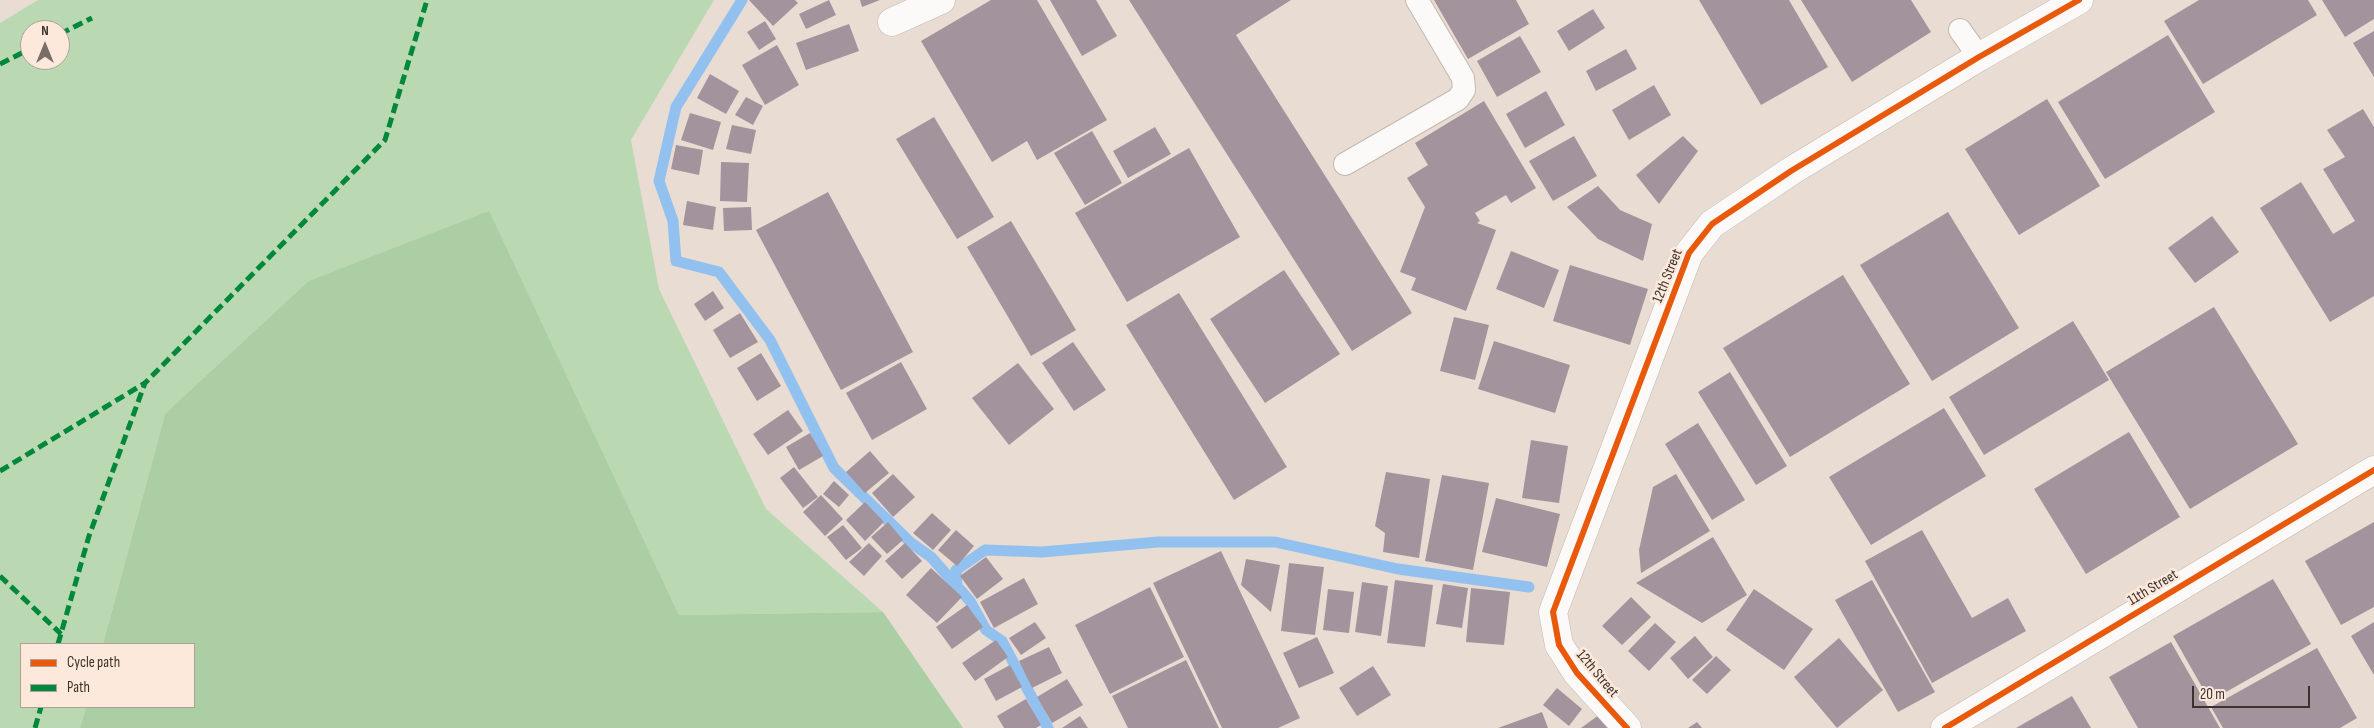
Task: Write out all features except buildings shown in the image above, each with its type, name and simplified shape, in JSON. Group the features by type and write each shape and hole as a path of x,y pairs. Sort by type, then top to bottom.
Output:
{"street":[{"path":"892,22 941,0"},
{"name":"12th Street","path":"1628,728 1577,674 1559,646 1553,612 1689,254 1712,224 1791,171 1979,57 2079,0"},
{"name":"11th Street","path":"1945,728 2374,470"}],"lane":[{"path":"1345,164 1458,98 1464,90 1463,78 1418,0"},
{"path":"1960,30 1979,57"}],"green space":[{"path":"38,0 714,0 631,140 659,289 766,509 883,612 679,615 488,211 165,414 103,643 20,643 20,708 86,708 80,728 0,728 0,23"},
{"path":"489,211 679,615 883,612 963,728 80,728 86,708 195,708 195,643 103,643 165,414 309,281"}],"waterway":[{"path":"742,0 676,107 659,181 673,221 676,261 719,272 770,340 834,468 910,542 931,557 970,601 986,630 1002,641 1048,728"},
{"path":"957,586 956,570 985,550 1042,552 1158,542 1275,542 1398,569 1529,587"}],"marked path":[{"path":"58,643 89,536 145,383 385,140 427,0"},
{"path":"70,29 92,18"},
{"path":"0,64 20,54"},
{"path":"0,471 145,383"},
{"path":"0,576 61,634"},
{"path":"35,728 41,708"}],"cycle path":[{"path":"1627,728 1577,673 1559,645 1553,612 1689,253 1712,224 1791,171 1979,57 2079,0"},
{"path":"1945,728 2374,470"}]}
